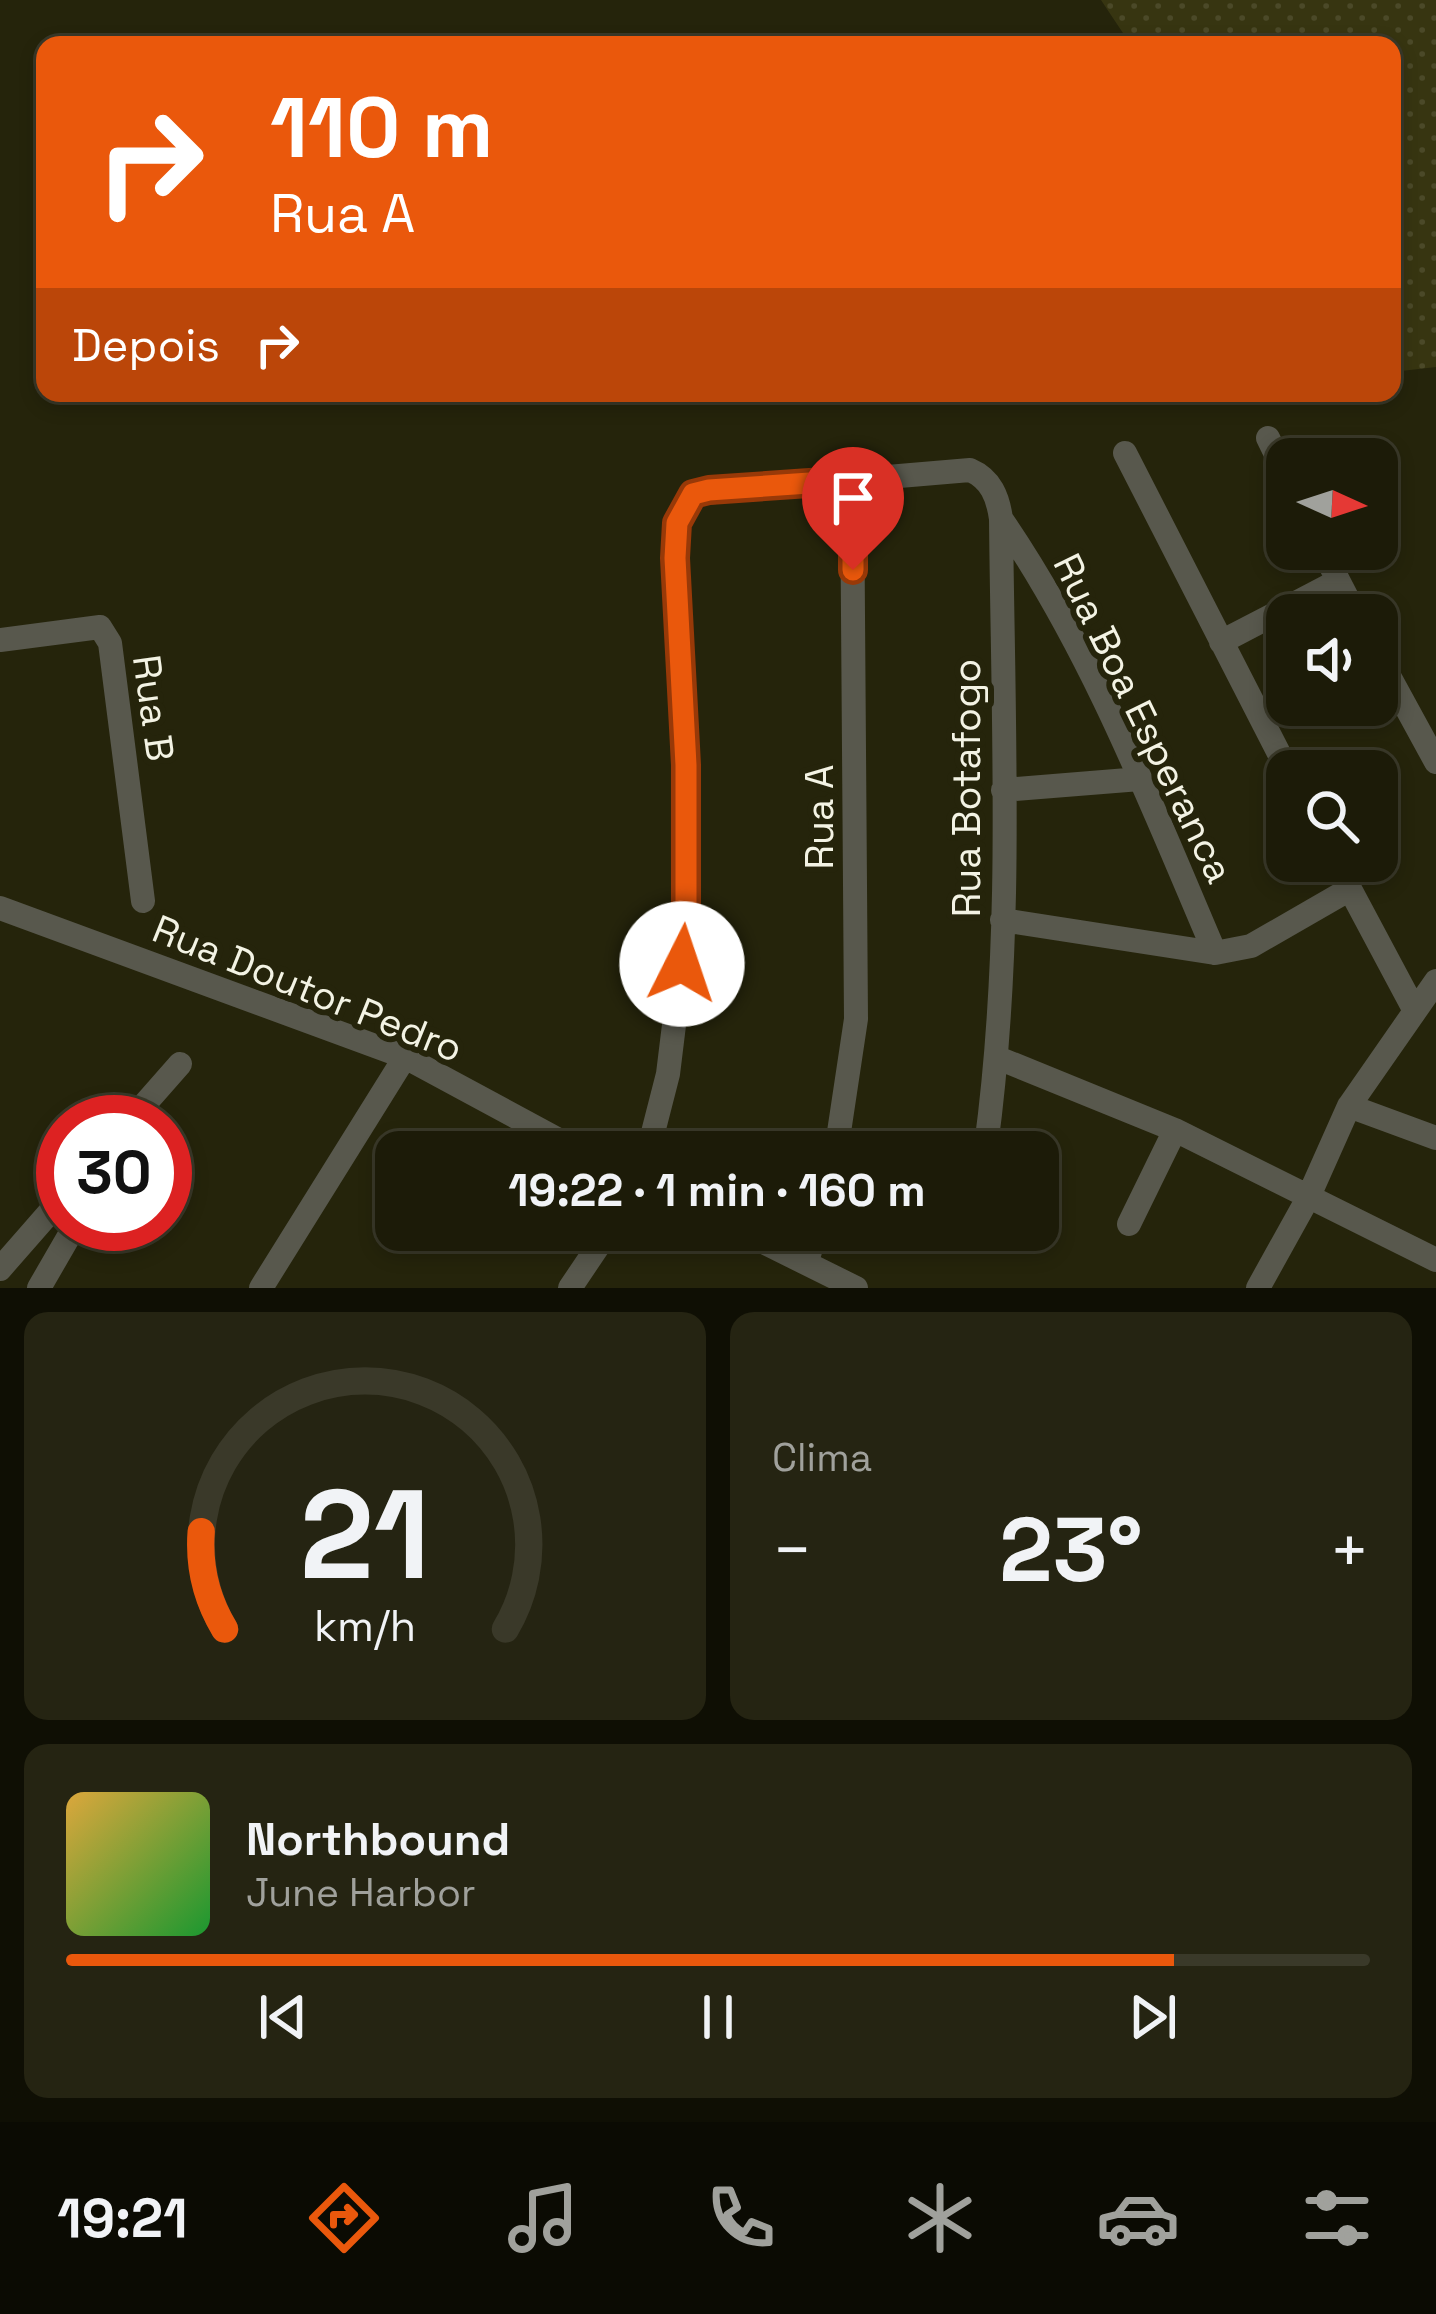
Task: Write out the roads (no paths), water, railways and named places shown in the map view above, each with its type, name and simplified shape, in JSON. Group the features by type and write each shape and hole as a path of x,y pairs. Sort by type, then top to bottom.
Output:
{"street":[{"path":"1125,453 1277,750"},
{"name":"Rua Boa Esperanca","path":"853,480 970,470 981,475 998,496 1001,518 1049,589 1140,778 1215,953"},
{"path":"653,1131 668,1074 686,927 686,765 677,523 693,494 709,490 853,480"},
{"name":"Rua A","path":"839,1131 856,1018 853,480"},
{"name":"Rua Botafogo","path":"988,1131 998,1058 1002,920 1001,518"},
{"path":"1332,570 1345,594"},
{"path":"1221,642 1338,581"},
{"name":"Rua B","path":"0,640 100,627 110,643 143,901"},
{"path":"1398,693 1436,763"},
{"path":"1003,790 1140,778"},
{"path":"1346,882 1414,1011"},
{"path":"1002,920 1215,953 1251,946 1350,889"},
{"name":"Rua Doutor Pedro","path":"0,908 405,1057 542,1131"},
{"path":"1258,1288 1308,1198 1349,1106 1436,982"},
{"path":"261,1288 405,1057"},
{"path":"998,1058 1175,1130 1436,1260"},
{"path":"153,1095 180,1064"},
{"path":"1349,1106 1436,1138"},
{"path":"1129,1223 1175,1130"},
{"path":"0,1269 36,1228"},
{"path":"39,1288 60,1251"},
{"path":"570,1288 595,1251"},
{"path":"784,1251 856,1288"},
{"path":"807,1262 810,1251"}]}
